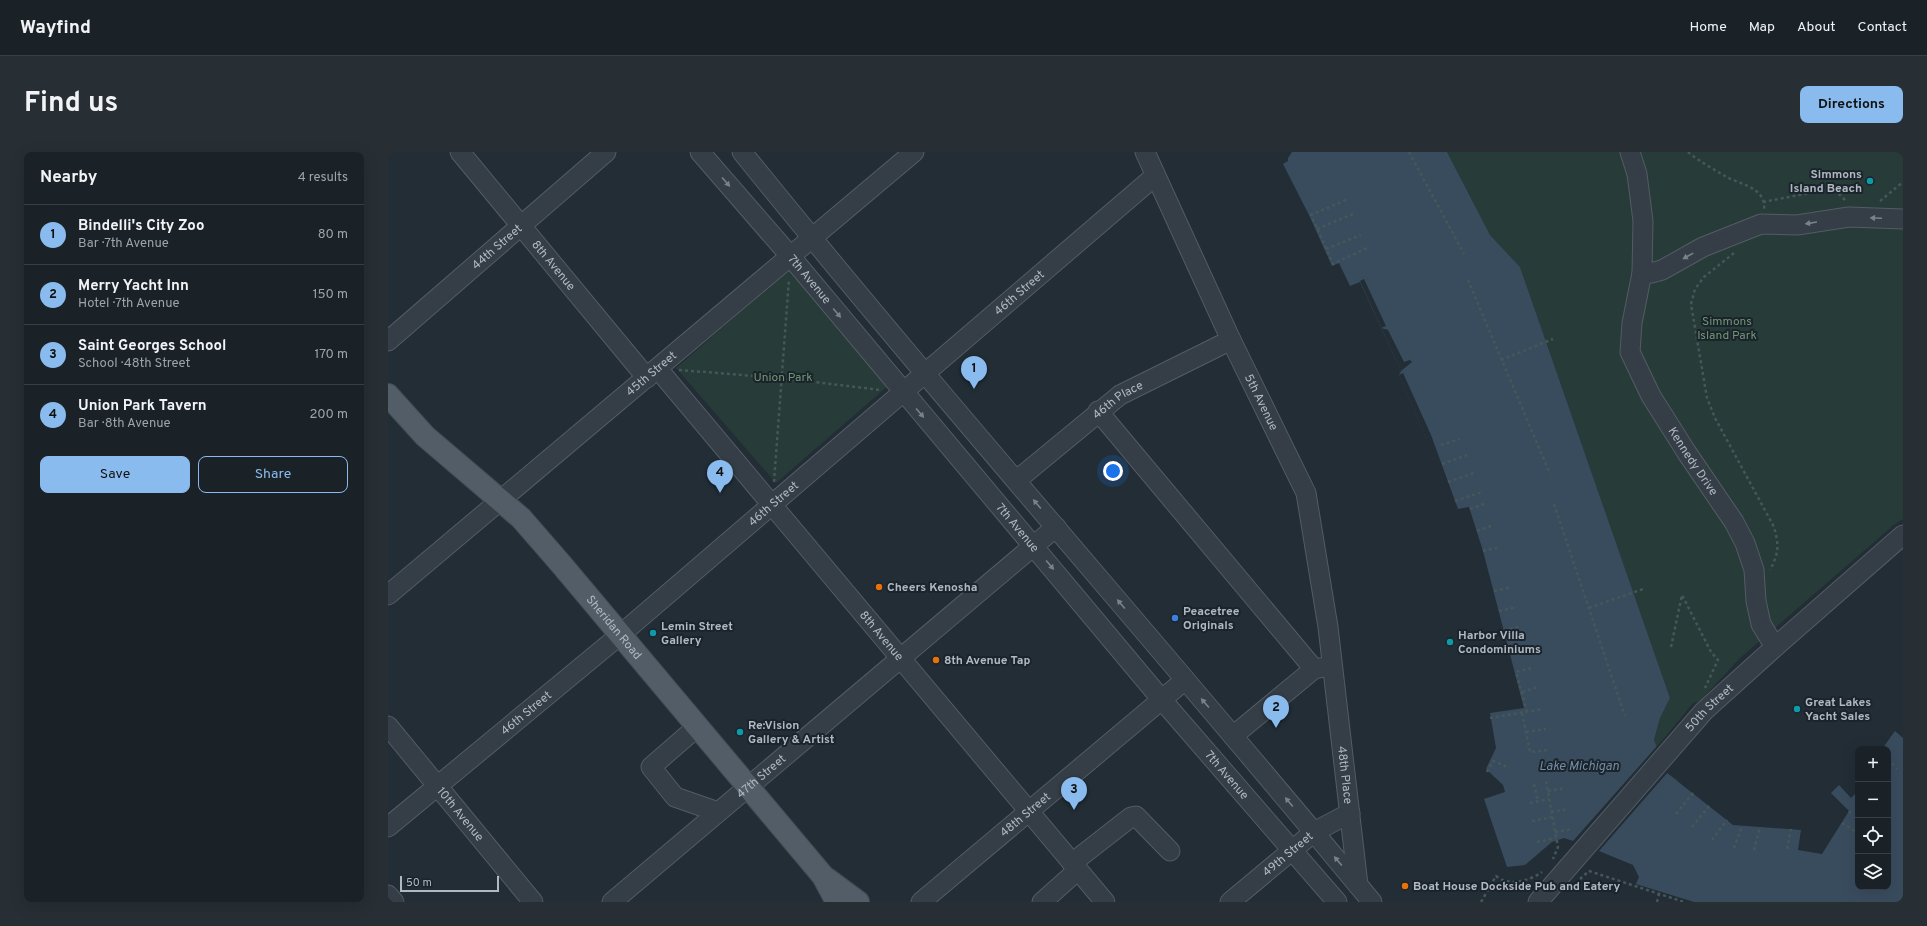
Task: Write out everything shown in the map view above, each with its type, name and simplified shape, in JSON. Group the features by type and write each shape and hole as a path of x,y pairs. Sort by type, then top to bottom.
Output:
{"main road":[{"name":"Sheridan Road","path":"388,395 425,436 521,518 748,786 822,876 838,902"},
{"name":"Sheridan Road","path":"822,876 858,902"}],"street":[{"name":"8th Avenue","path":"460,152 522,226 652,373 773,504 1105,902"},
{"name":"44th Street","path":"388,341 606,152"},
{"name":"7th Avenue","path":"700,152 790,265 904,393 1034,545 1162,700 1337,902"},
{"path":"742,152 812,239 1234,736 1372,902"},
{"name":"45th Street","path":"388,595 652,373 790,265 812,239 914,152"},
{"name":"5th Avenue","path":"1145,152 1231,340 1306,493 1333,665"},
{"name":"Kennedy Drive","path":"1630,152 1637,174 1643,221 1642,273 1632,323 1630,352 1643,380 1663,415 1734,522 1750,556 1756,587 1756,601 1761,624 1775,647"},
{"name":"46th Street","path":"388,827 620,635 927,374 1155,176"},
{"path":"1642,273 1651,274 1662,270 1703,247 1761,224 1797,225 1851,209 1903,220"},
{"name":"46th Place","path":"1017,480 1098,411 1120,395 1231,340"},
{"path":"1098,411 1314,670"},
{"name":"47th Street","path":"612,902 900,657 1056,527"},
{"name":"50th Street","path":"1540,900 1703,702 1775,647 1903,535"},
{"path":"1234,736 1314,670 1333,665"},
{"name":"48th Place","path":"1333,665 1358,885"},
{"name":"48th Street","path":"921,902 1185,680"},
{"name":"10th Avenue","path":"388,726 533,902"},
{"path":"697,727 651,768 675,797 718,812"},
{"name":"49th Street","path":"1230,902 1314,832 1350,813"},
{"path":"1042,902 1075,867 1131,816 1136,816 1170,851"},
{"path":"388,895 394,902"}],"path":[{"path":"1409,152 1464,254"},
{"path":"1688,152 1726,177 1744,183 1754,189 1765,207 1761,224"},
{"path":"1874,201 1881,201 1903,182"},
{"path":"1763,202 1826,190 1836,191 1851,209"},
{"path":"1346,200 1311,215 1326,250 1333,264 1368,248"},
{"path":"1317,229 1353,214"},
{"path":"1326,250 1361,234"},
{"path":"1736,251 1704,277 1695,289 1691,304 1706,398 1715,418 1774,527 1778,544 1776,558 1756,587"},
{"path":"773,504 790,265"},
{"path":"1468,280 1550,474"},
{"path":"1501,360 1553,339"},
{"path":"652,373 781,378 904,393"},
{"path":"1441,445 1460,439"},
{"path":"1442,464 1467,455"},
{"path":"1448,482 1474,473"},
{"path":"1455,501 1482,492"},
{"path":"1470,510 1487,503"},
{"path":"1554,504 1625,716"},
{"path":"1477,531 1494,525"},
{"path":"1483,552 1499,547"},
{"path":"1494,591 1511,587"},
{"path":"1589,608 1643,589"},
{"path":"1671,647 1682,595 1712,652 1718,660 1703,702"},
{"path":"1499,611 1517,607"},
{"path":"1504,631 1521,626"},
{"path":"1509,651 1526,647"},
{"path":"1527,712 1516,672 1532,668"},
{"path":"1522,692 1538,687"},
{"path":"1490,718 1543,709"},
{"path":"1522,713 1530,752 1550,750"},
{"path":"1526,732 1546,729"},
{"path":"1487,772 1493,761 1510,768"},
{"path":"1891,762 1897,769"},
{"path":"1546,782 1558,847 1551,863"},
{"path":"1534,784 1538,801"},
{"path":"1548,791 1566,788"},
{"path":"1676,814 1693,793"},
{"path":"1530,803 1549,799"},
{"path":"1692,827 1709,806"},
{"path":"1552,812 1569,809"},
{"path":"1849,811 1852,815"},
{"path":"1532,821 1552,817"},
{"path":"1712,840 1727,820"},
{"path":"1842,823 1855,831"},
{"path":"1734,848 1742,826"},
{"path":"1754,850 1760,827"},
{"path":"1555,832 1573,829"},
{"path":"1787,849 1791,829"},
{"path":"1537,842 1556,838"},
{"path":"1481,902 1496,876 1502,882 1519,882 1533,877 1544,870"},
{"path":"1579,881 1589,871 1684,902"},
{"path":"1657,902 1659,894"}],"green space":[{"name":"Simmons Island Park","path":"1447,152 1903,152 1903,519 1895,524 1739,659 1700,701 1693,703 1656,748 1667,773 1678,780 1664,796 1654,740 1660,718 1670,698 1520,267 1490,235"},
{"name":"Union Park","path":"789,270 889,385 776,483 676,368"}],"water":[{"name":"Lake Michigan","path":"1292,152 1447,152 1490,235 1520,267 1670,698 1660,718 1654,740 1667,773 1733,825 1801,830 1798,850 1822,854 1849,811 1831,793 1839,785 1851,798 1855,794 1855,890 1891,890 1891,746 1884,746 1895,731 1903,738 1903,902 1694,902 1636,884 1634,879 1626,872 1565,849 1554,851 1506,874 1507,867 1484,799 1505,792 1503,785 1486,769 1496,748 1490,713 1524,708 1483,551 1469,507 1458,509 1431,435 1426,438 1399,375 1401,371 1360,282 1350,286 1339,263 1332,266 1309,215 1283,164 1288,161 1288,158"}],"pier":[{"path":"1364,279 1386,326 1381,328 1360,281"},
{"path":"1381,328 1388,330 1404,362 1410,360 1412,362 1401,371"},
{"path":"1403,373 1431,435 1426,438 1399,375"},
{"path":"1657,746 1668,772 1599,851 1633,865 1639,877 1636,884 1625,874 1594,861 1578,858 1564,851 1555,853 1529,875 1505,876 1507,867 1525,865 1552,842 1564,838 1573,841"}],"place":[{"name":"Simmons Island Beach","path":"1870,181"},
{"name":"Bindelli's City Zoo","path":"974,389"},
{"name":"Union Park Tavern","path":"720,493"},
{"name":"Cheers Kenosha","path":"879,587"},
{"name":"Peacetree Originals","path":"1175,618"},
{"name":"Lemin Street Gallery","path":"653,633"},
{"name":"Harbor Villa Condominiums","path":"1450,642"},
{"name":"8th Avenue Tap","path":"936,660"},
{"name":"Great Lakes Yacht Sales","path":"1797,709"},
{"name":"Merry Yacht Inn","path":"1276,728"},
{"name":"Re:Vision Gallery & Artist","path":"740,732"},
{"name":"Saint Georges School","path":"1074,810"},
{"name":"Boat House Dockside Pub and Eatery","path":"1405,886"}]}
